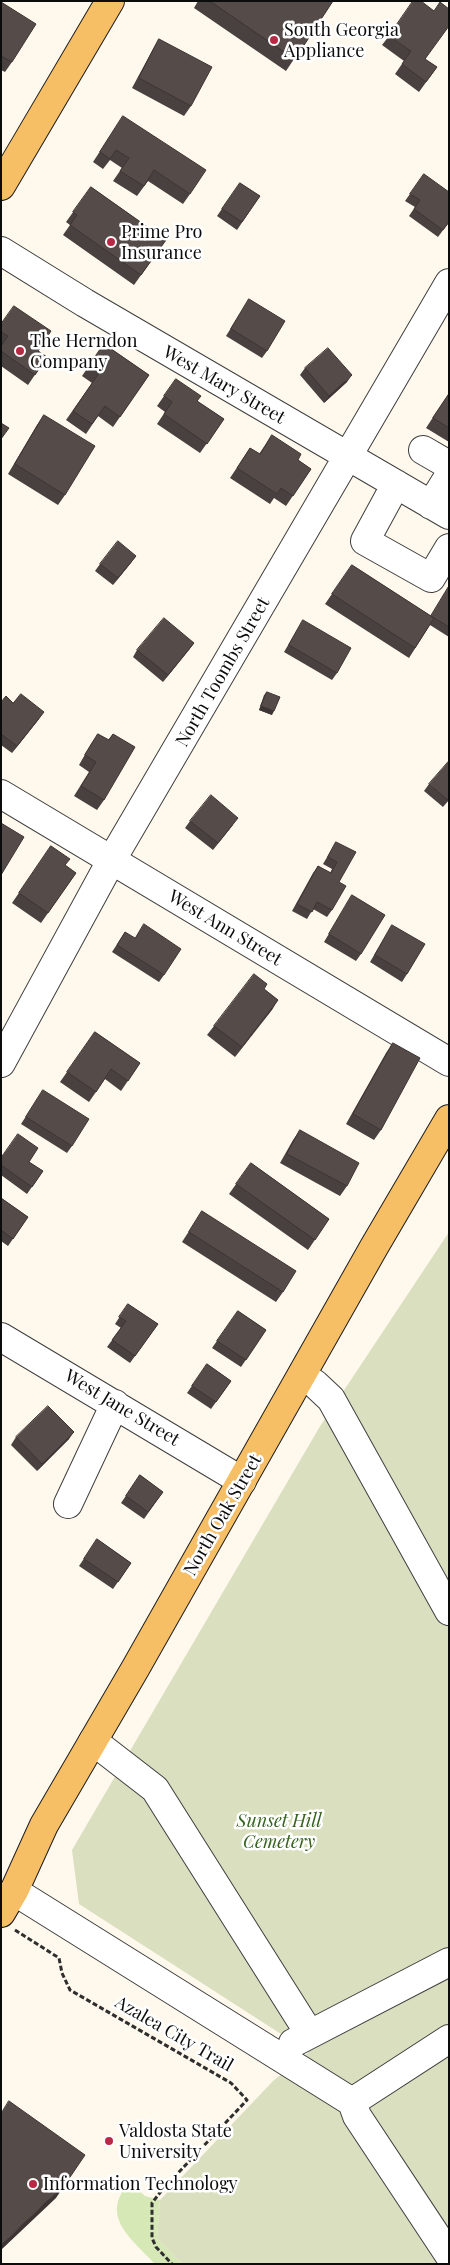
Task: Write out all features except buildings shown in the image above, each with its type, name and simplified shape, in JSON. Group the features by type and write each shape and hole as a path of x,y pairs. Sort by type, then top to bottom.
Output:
{"main road":[{"path":"1,186 110,1"},
{"name":"North Oak Street","path":"6,1903 44,1825 449,1119"}],"street":[{"name":"West Mary Street","path":"1,251 85,303 440,510"},
{"name":"North Toombs Street","path":"1,1063 112,860 449,283"},
{"path":"423,450 449,465"},
{"path":"440,510 449,476"},
{"path":"396,484 366,541 431,578 449,548"},
{"name":"West Ann Street","path":"1,794 449,1062"},
{"name":"West Jane Street","path":"1,1337 242,1481"},
{"path":"302,1375 331,1399 449,1611"},
{"path":"68,1504 115,1404"},
{"path":"93,1741 155,1789 309,2033"},
{"path":"6,1903 275,2054 352,2102 357,2116 449,2255"},
{"path":"275,2054 309,2033 449,1962"},
{"path":"352,2102 449,2039"}],"path":[{"name":"Azalea City Trail","path":"6,1903 36,1941 59,1958 62,1973 70,1990 231,2083 247,2100 152,2202 152,2238 156,2247 172,2264"}],"green space":[{"name":"Sunset Hill Cemetery","path":"449,1232 449,2264 182,2264 157,2238 160,2200 273,2081 309,2052 79,1904 72,1850 319,1428"},
{"path":"130,2182 145,2196 160,2200 157,2238 182,2264 155,2264 122,2226 117,2206 121,2194"}],"place":[{"name":"South Georgia Appliance","path":"274,40"},
{"name":"Prime Pro Insurance","path":"111,242"},
{"name":"The Herndon Company","path":"20,351"},
{"name":"Valdosta State University","path":"109,2141"},
{"name":"Information Technology","path":"33,2184"}]}
